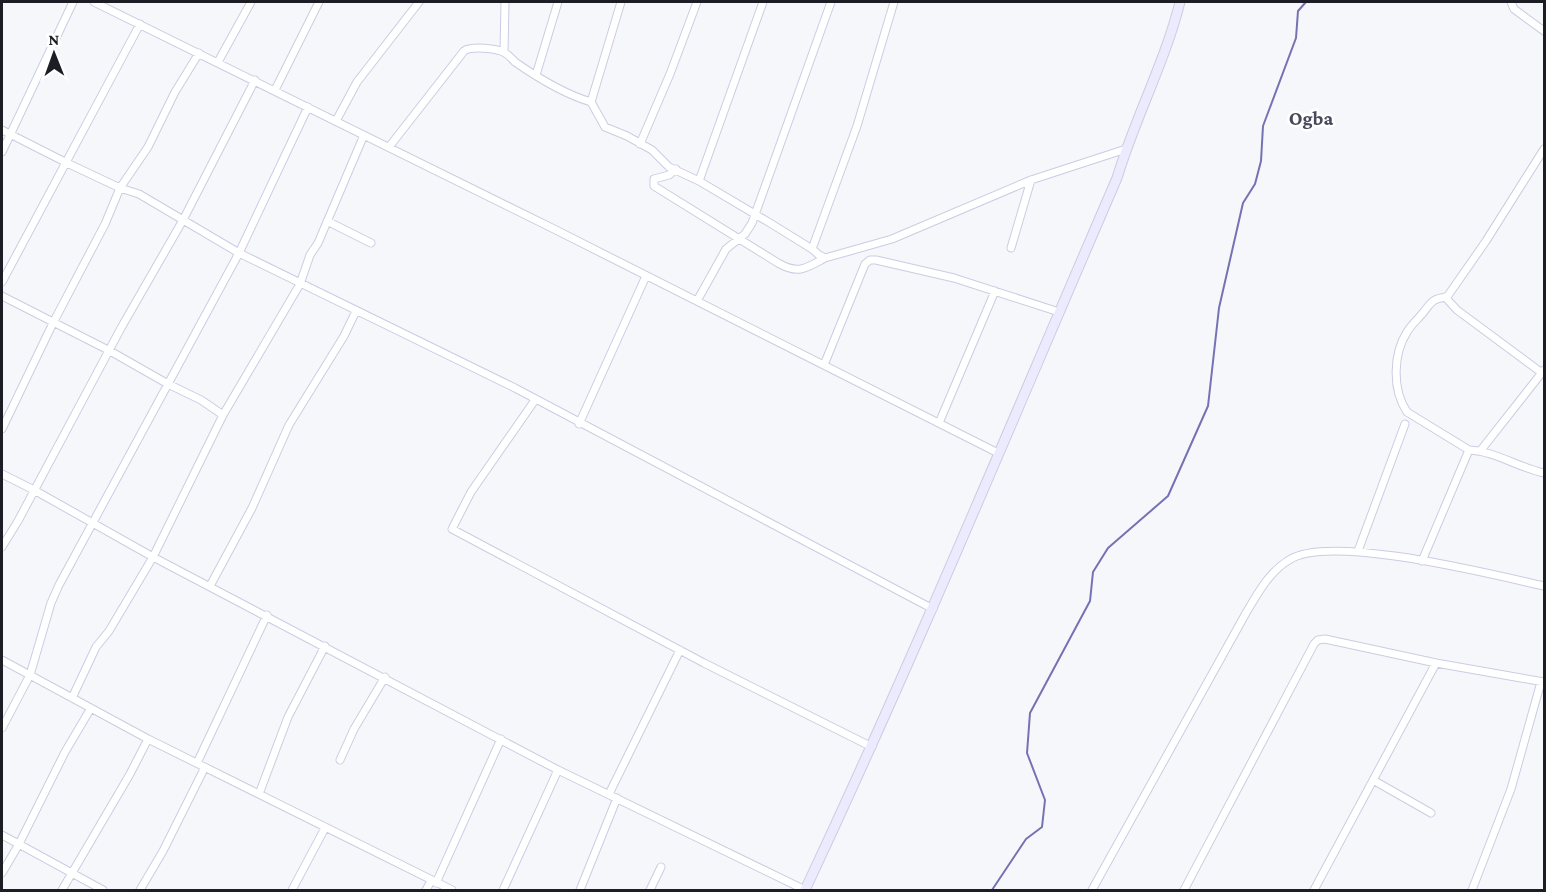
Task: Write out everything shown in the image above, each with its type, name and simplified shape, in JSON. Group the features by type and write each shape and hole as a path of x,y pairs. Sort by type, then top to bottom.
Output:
{"street":[{"path":"2,152 73,2"},
{"path":"94,2 255,80 998,453"},
{"path":"218,62 251,2"},
{"path":"275,90 320,2"},
{"path":"336,121 357,82 419,2"},
{"path":"504,52 505,2"},
{"path":"536,75 558,2"},
{"path":"591,102 621,2"},
{"path":"640,144 697,2"},
{"path":"699,181 763,2"},
{"path":"697,301 726,249 739,240 752,223 831,2"},
{"path":"812,249 857,126 894,2"},
{"path":"2,474 153,557 558,770 805,891 933,609 1117,178 1126,149 1172,33 1180,2"},
{"path":"1511,2 1514,9 1545,31"},
{"path":"2,282 140,24"},
{"path":"389,147 464,51 468,48 483,48 504,52 516,63 562,92 591,102 605,127 652,150 669,167 699,181 825,258"},
{"path":"2,429 53,323 105,225 120,188 148,147 175,92 199,53"},
{"path":"2,547 121,328 183,220 255,80"},
{"path":"2,728 30,675 51,603 239,253 308,107"},
{"path":"2,130 120,188 139,194 239,253 515,388 579,424 741,506 933,609"},
{"path":"72,698 96,647 109,631 153,557 223,415 300,284 310,255 315,251 364,135"},
{"path":"676,169 654,179 654,186 790,270 807,267 825,258 892,239 1031,180 1126,149"},
{"path":"1545,149 1486,242 1447,297 1434,299 1407,332 1398,351 1397,382 1401,402 1407,412 1469,450 1481,450 1530,470 1545,473"},
{"path":"1011,248 1031,180"},
{"path":"327,221 371,243"},
{"path":"824,365 865,264 870,260 954,278 1059,312"},
{"path":"579,424 646,276"},
{"path":"939,423 995,291"},
{"path":"2,296 110,351 201,400 223,415"},
{"path":"1445,297 1457,310 1543,372 1481,450"},
{"path":"210,586 252,508 289,425 344,336 356,311"},
{"path":"534,400 471,492 452,529 680,650 872,747"},
{"path":"1358,551 1405,424"},
{"path":"1422,561 1469,450"},
{"path":"1092,891 1246,612 1267,579 1289,559 1305,553 1358,551 1422,561 1545,586"},
{"path":"197,763 267,615"},
{"path":"1184,891 1314,644 1325,639 1436,663 1543,682 1510,789 1472,891"},
{"path":"259,794 288,717 325,646"},
{"path":"609,794 680,650"},
{"path":"2,660 148,739 452,891"},
{"path":"1314,891 1436,663"},
{"path":"340,760 354,729 385,677"},
{"path":"2,873 65,752 92,708"},
{"path":"62,891 148,739"},
{"path":"426,891 434,882 501,739"},
{"path":"140,891 205,767"},
{"path":"503,891 558,770"},
{"path":"1373,780 1431,813"},
{"path":"580,891 617,798"},
{"path":"292,891 325,828"},
{"path":"2,836 72,872 103,891"},
{"path":"650,891 661,867"}],"waterway":[{"path":"992,890 1026,839 1042,827 1045,800 1027,753 1030,713 1090,601 1093,572 1108,548 1168,496 1208,406 1219,308 1243,203 1255,184 1261,161 1263,126 1296,38 1298,11 1306,2"}],"district":[{"name":"Ogba","path":"1311,118"}]}
